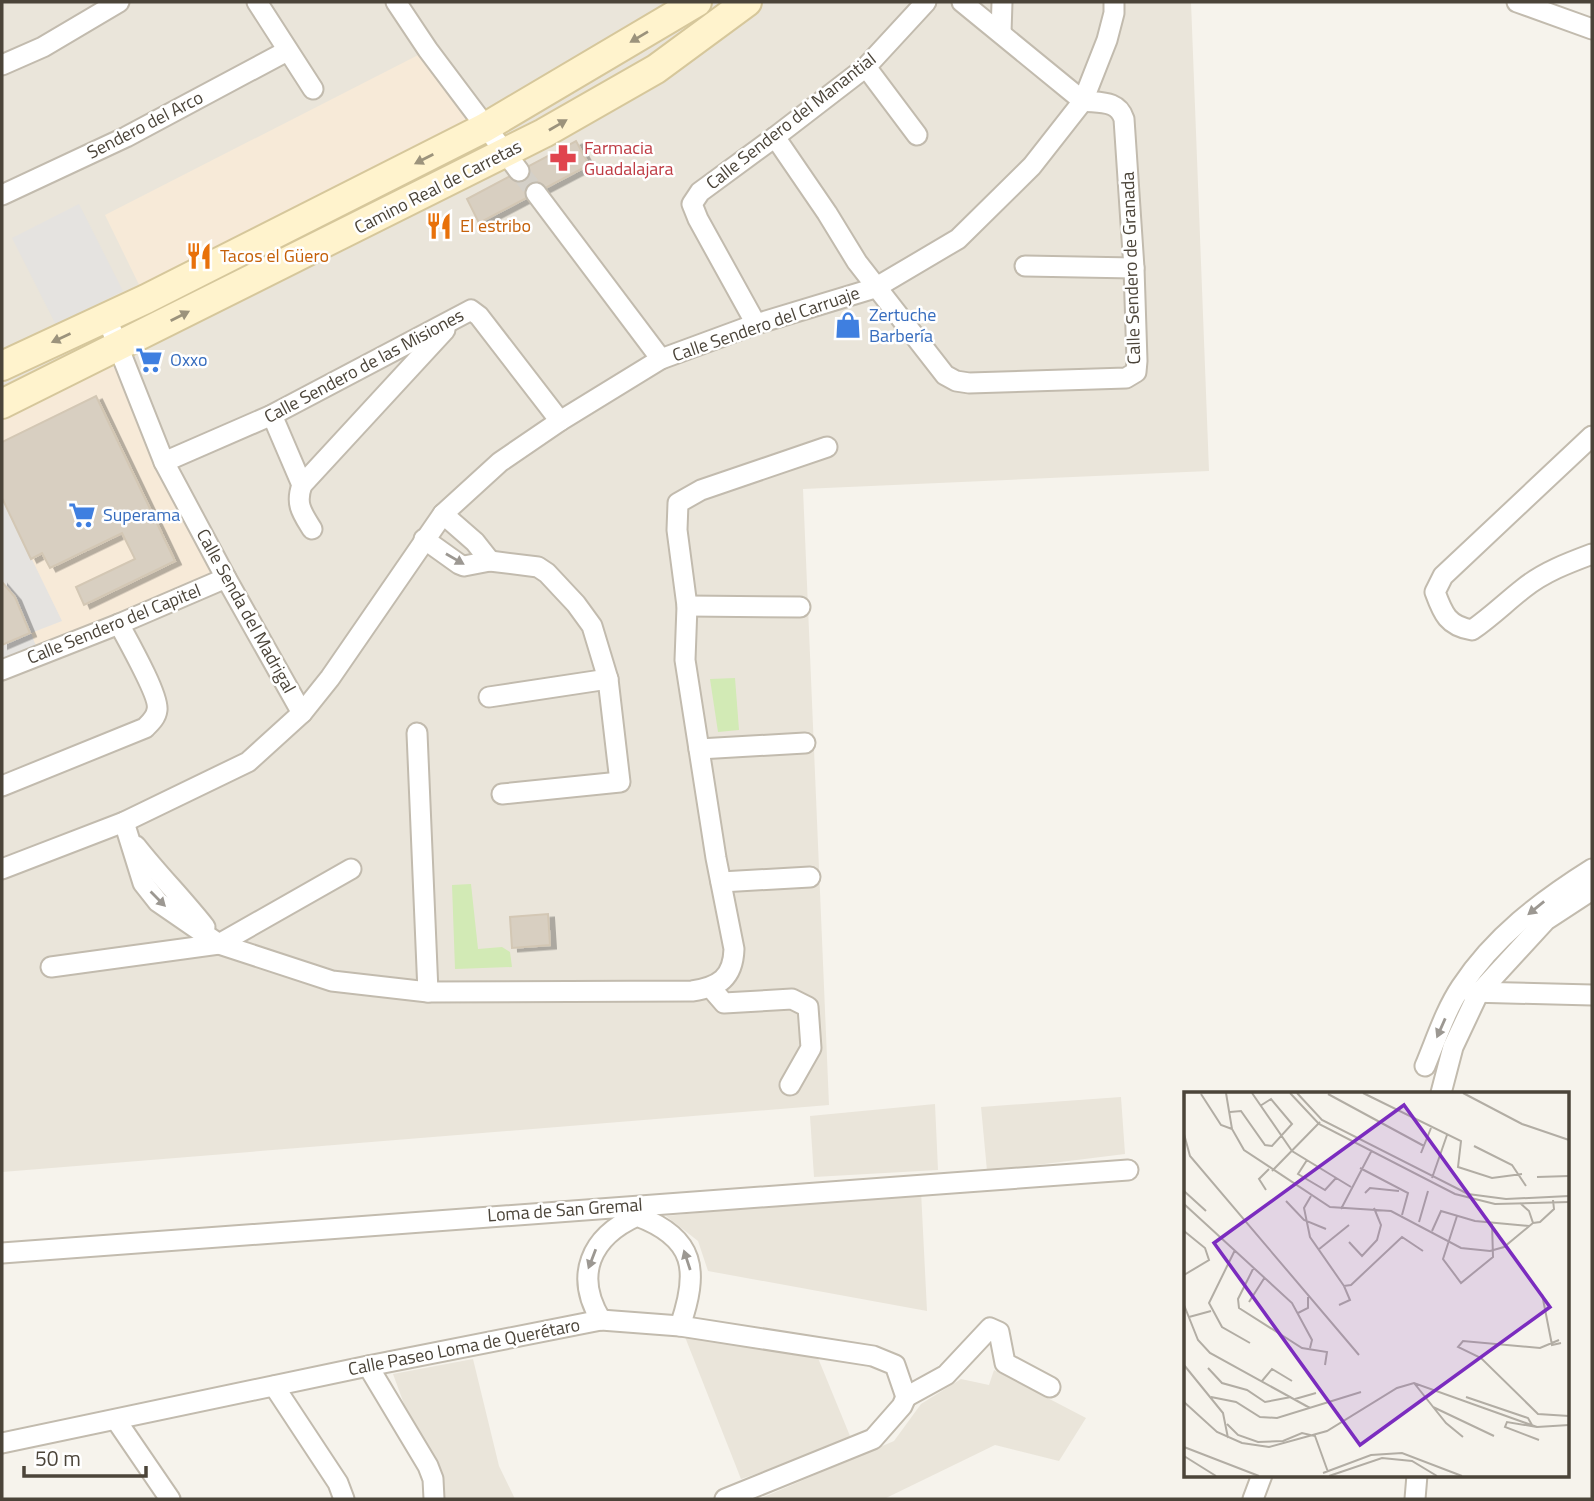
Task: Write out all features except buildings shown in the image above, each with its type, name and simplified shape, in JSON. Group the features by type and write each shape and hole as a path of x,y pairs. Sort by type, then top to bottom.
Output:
{"street":[{"path":"2,65 43,47 119,2"},
{"path":"257,2 313,89"},
{"path":"396,2 512,162"},
{"name":"Camino Real de Carretas","path":"2,366 146,299 485,128 697,2"},
{"name":"Camino Real de Carretas","path":"2,404 512,162 656,69 747,2"},
{"name":"Calle Sendero del Manantial","path":"756,324 692,204 700,192 866,67 926,2"},
{"path":"962,2 1083,101"},
{"path":"1001,33 1002,2"},
{"name":"Calle Sendero del Carruaje","path":"2,869 127,830 248,762 302,713 330,678 443,514 500,463 560,421 661,359 756,324 875,288 958,239 1032,166 1083,101 1107,40 1114,2"},
{"path":"1517,2 1592,29"},
{"name":"Sendero del Arco","path":"2,195 126,137 287,51"},
{"path":"866,67 917,135"},
{"name":"Calle Sendero de Granada","path":"875,288 945,375 956,381 1126,378 1136,372 1134,268 1124,119 1121,110 1114,104 1083,101"},
{"path":"775,138 827,212 875,288"},
{"path":"536,193 661,359"},
{"path":"1026,266 1134,268"},
{"name":"Calle Sendero de las Misiones","path":"164,461 272,415 471,310 479,316 560,421"},
{"name":"Calle Senda del Madrigal","path":"106,316 164,461 302,713"},
{"path":"312,529 299,509 298,496 302,485 455,318"},
{"path":"272,415 302,485"},
{"path":"1592,436 1444,576 1435,592 1443,614 1458,627 1472,629 1493,617 1524,588 1546,573 1592,554"},
{"path":"127,830 159,875 173,887 219,944 332,981 428,992 711,988 726,978 734,961 734,949 685,660 687,607 677,530 678,503 701,490 827,447"},
{"path":"443,514 475,542 490,561"},
{"path":"424,539 464,566 490,561 538,567 576,604 592,626 608,679 620,782 502,794"},
{"name":"Calle Sendero del Capitel","path":"2,670 226,578"},
{"path":"687,607 800,607"},
{"path":"2,786 145,728 152,722 158,709 155,695 119,624"},
{"path":"489,697 608,679"},
{"path":"417,733 428,992"},
{"path":"699,749 805,743"},
{"path":"51,967 219,944 351,869"},
{"path":"1440,1092 1479,961 1510,928 1592,869"},
{"path":"721,882 810,877"},
{"path":"1425,1066 1468,992 1546,920 1592,890"},
{"path":"711,988 724,1003 792,999 808,1007 811,1048 790,1085"},
{"path":"1468,992 1592,995"},
{"path":"1425,1066 1448,1070"},
{"path":"1425,1066 1439,1092"},
{"name":"Loma de San Gremal","path":"2,1253 637,1211 1128,1170"},
{"path":"601,1320 591,1304 588,1270 590,1259 600,1240 637,1211 669,1233 685,1250 690,1261 690,1289 680,1326"},
{"name":"Calle Paseo Loma de Querétaro","path":"2,1443 601,1320 680,1326 873,1356 895,1365 906,1397"},
{"path":"725,1499 873,1439 902,1406 906,1397 946,1375 990,1328 999,1332 1004,1363 1050,1387"},
{"path":"368,1366 428,1466 433,1479 433,1499"},
{"path":"274,1386 338,1483 344,1499"},
{"path":"116,1420 170,1499"},
{"path":"1253,1499 1262,1476"},
{"path":"1415,1499 1417,1476"}],"shaded area":[{"path":"2,2 1191,2 1209,471 803,489 829,1105 2,1172"},
{"path":"428,50 484,128 146,299 105,215"},
{"path":"79,204 123,291 56,325 12,238"},
{"path":"119,347 226,578 2,670 2,404"},
{"path":"2,498 62,621 31,633 39,654 2,670 2,645 30,633 15,597 2,582"},
{"path":"1121,1097 1125,1154 987,1171 981,1107"},
{"path":"935,1104 938,1170 814,1177 810,1116"},
{"path":"921,1191 927,1311 708,1271 698,1241 666,1216"},
{"path":"685,1337 818,1358 850,1436 795,1461 741,1479"},
{"path":"473,1359 499,1466 515,1499 439,1499 393,1374"},
{"path":"994,1370 1086,1418 1059,1461 995,1445 884,1499 759,1499 894,1441 921,1404 961,1379 989,1385"}],"green space":[{"path":"735,678 739,730 718,732 710,679"},
{"path":"471,884 478,949 502,947 510,952 512,967 455,969 452,885"}],"tunnel":[{"path":"519,171 536,193"}],"place":[{"name":"Farmacia Guadalajara","path":"563,158"},
{"name":"El estribo","path":"439,226"},
{"name":"Tacos el Güero","path":"199,256"},
{"name":"Zertuche Barbería","path":"848,325"},
{"name":"Oxxo","path":"149,360"},
{"name":"Superama","path":"82,515"}]}
